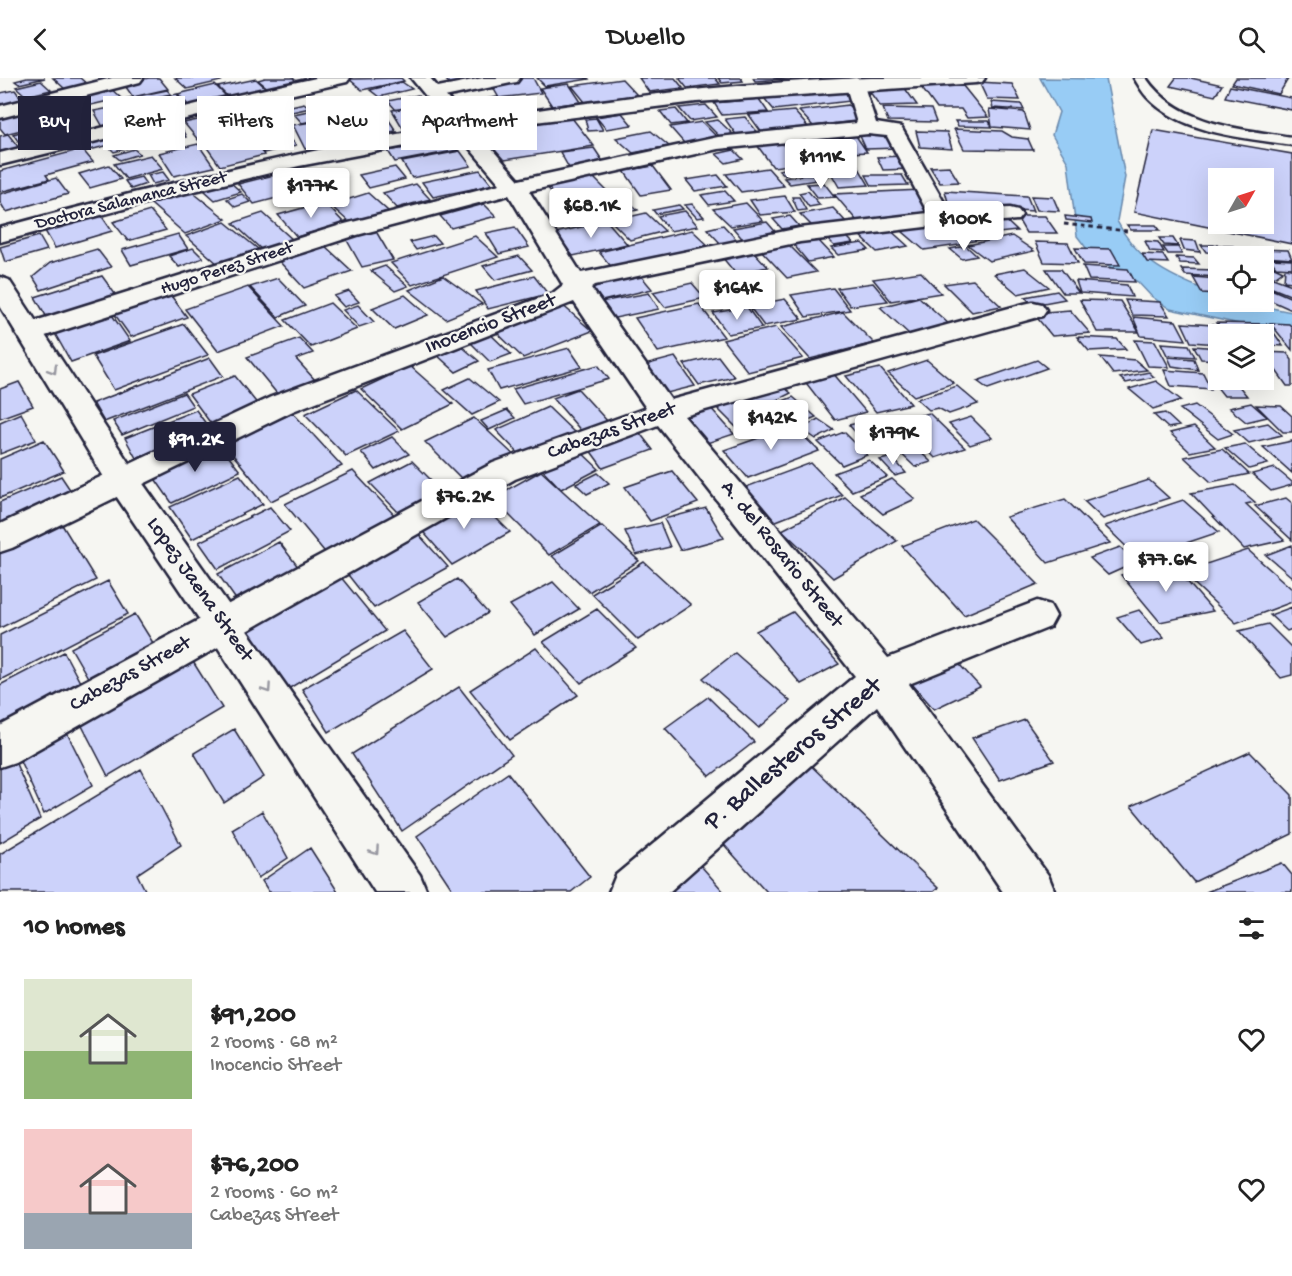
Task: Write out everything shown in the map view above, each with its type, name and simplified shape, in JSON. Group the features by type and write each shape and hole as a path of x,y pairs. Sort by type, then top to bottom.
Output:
{"street":[{"path":"0,112 134,78"},
{"path":"0,159 205,108 341,78"},
{"name":"A. del Rosario Street","path":"420,78 437,96"},
{"path":"435,93 511,78"},
{"name":"Doctora Salamanca Street","path":"537,117 714,94 863,81 976,78"},
{"path":"863,81 868,128"},
{"name":"Hugo Perez Street","path":"29,332 349,230 515,187 718,143 868,128 894,131 942,218"},
{"name":"Doctora Salamanca Street","path":"0,235 217,179 401,141"},
{"name":"A. del Rosario Street","path":"482,150 525,200 577,287 664,412 881,678 1031,892"},
{"name":"Inocencio Street","path":"0,539 282,404 562,299 587,279 800,235 942,218 1010,215"},
{"name":"Lopez Jaena Street","path":"0,285 122,479 223,624 403,892"},
{"name":"Cabezas Street","path":"0,748 504,471 664,412 1033,310"},
{"name":"P. Ballesteros Street","path":"633,892 881,678 1037,616"}],"lane":[{"path":"1140,78 1156,100 1196,121 1242,133 1292,141"}],"path":[{"path":"1064,224 1127,231"}],"water":[{"path":"1040,78 1106,79 1125,177 1117,221 1126,236 1147,259 1159,268 1208,291 1208,312 1274,312 1274,308 1292,312 1292,333 1274,330 1274,324 1240,324 1170,309 1151,296 1138,282 1093,257 1077,236 1068,163 1052,135 1059,112"}],"building":[{"path":"45,78 19,84 15,81"},
{"path":"53,78 80,78 87,84 65,89"},
{"path":"159,78 168,89 132,96 123,83"},
{"path":"175,78 217,78 221,81 187,89"},
{"path":"293,78 298,83 269,89 258,80"},
{"path":"401,78 404,81 362,90 349,79"},
{"path":"444,78 501,78 453,87"},
{"path":"520,78 533,78 541,93 498,96 491,84"},
{"path":"537,78 588,78 589,79 545,86"},
{"path":"639,78 675,78 683,88 649,92"},
{"path":"679,78 715,78 720,84 687,88"},
{"path":"718,78 741,78 743,81 722,83"},
{"path":"753,78 799,78 755,81"},
{"path":"1176,78 1191,78 1222,85 1215,96 1170,86"},
{"path":"1236,78 1288,79 1279,94 1232,84"},
{"path":"256,79 268,90 243,96 227,96 218,87"},
{"path":"622,79 637,95 585,102 572,86"},
{"path":"41,81 51,90 26,96 16,87"},
{"path":"402,82 412,89 383,96 378,96 370,90"},
{"path":"979,82 1012,84 1020,100 987,99"},
{"path":"569,84 581,102 552,106 540,88"},
{"path":"215,85 226,96 197,96 197,107 191,108 185,102 185,96 178,94"},
{"path":"963,86 988,117 967,118 961,109 937,109 921,87"},
{"path":"1230,86 1292,98 1292,110 1225,97"},
{"path":"109,87 119,96 103,96 103,102 91,105 91,96 75,96"},
{"path":"904,87 917,105 880,106 867,88"},
{"path":"851,89 859,100 774,110 764,98"},
{"path":"15,90 20,96 18,103 0,107 0,93"},
{"path":"167,90 171,94 161,96 138,96"},
{"path":"401,98 401,109 396,110 389,101"},
{"path":"759,99 768,112 722,115 714,103"},
{"path":"991,102 1021,104 1024,110 993,108"},
{"path":"304,103 306,109 294,112 294,105"},
{"path":"706,105 717,117 690,121 679,108"},
{"path":"848,105 864,120 813,126 799,111"},
{"path":"883,108 931,109 936,122 888,121"},
{"path":"103,109 103,127 94,111"},
{"path":"401,109 401,125 392,110"},
{"path":"676,109 687,123 671,125 660,111"},
{"path":"989,109 1024,112 1030,130 992,127"},
{"path":"18,111 18,131 5,134 0,128 0,116"},
{"path":"306,111 306,122 302,123 294,114"},
{"path":"794,111 809,128 762,133 749,115"},
{"path":"622,113 632,125 606,129 596,117"},
{"path":"745,117 759,134 737,136 725,119"},
{"path":"572,118 594,146 498,161 492,150 537,150 537,123"},
{"path":"596,118 603,130 588,131 585,119"},
{"path":"197,120 197,139 185,124"},
{"path":"389,120 396,131 389,132"},
{"path":"718,120 733,134 720,137 705,122"},
{"path":"955,121 989,121 992,127 958,126"},
{"path":"702,122 717,137 684,143 670,127"},
{"path":"306,123 306,149 305,149 294,125"},
{"path":"954,129 1002,131 1012,137 1028,139 1033,150 964,149"},
{"path":"1153,130 1292,154 1292,244 1243,234 1274,234 1274,168 1208,168 1208,227 1134,212"},
{"path":"651,131 669,146 633,153 616,138"},
{"path":"916,131 947,132 952,149 920,147"},
{"path":"854,133 867,152 832,154 821,135"},
{"path":"890,133 898,148 866,149 859,134"},
{"path":"8,134 18,150 0,154 0,136"},
{"path":"103,136 103,147 91,150 91,139"},
{"path":"802,136 820,159 799,161 781,138"},
{"path":"778,138 798,164 773,167 754,141"},
{"path":"197,144 197,150 202,150 214,167 174,176 159,153 185,150 185,147"},
{"path":"594,148 604,163 569,168 560,152"},
{"path":"401,149 458,150 395,162 388,151"},
{"path":"78,150 83,150 93,162 46,175 49,179 0,192 0,171"},
{"path":"131,150 140,154 120,160 114,155"},
{"path":"209,150 260,150 264,155 220,166"},
{"path":"734,150 743,159 726,163 716,154"},
{"path":"460,151 471,166 412,178 402,162"},
{"path":"151,155 163,169 126,179 114,164"},
{"path":"904,156 911,169 883,170 877,157"},
{"path":"853,158 869,185 839,187 823,159"},
{"path":"109,165 121,179 90,188 79,174"},
{"path":"653,166 671,190 641,195 624,171"},
{"path":"799,166 805,172 785,175 779,170"},
{"path":"815,166 827,176 819,177 808,167"},
{"path":"949,166 959,182 940,183 930,167"},
{"path":"395,167 405,179 369,188 359,175"},
{"path":"768,168 784,186 741,192 726,174"},
{"path":"294,170 311,189 254,204 238,184"},
{"path":"480,170 492,185 433,197 422,182"},
{"path":"163,172 169,180 153,184 148,175"},
{"path":"811,174 817,180 790,184 784,178"},
{"path":"718,175 727,186 695,191 686,180"},
{"path":"866,175 902,175 908,185 872,186"},
{"path":"141,177 146,184 131,189 125,181"},
{"path":"593,177 610,194 562,205 547,187"},
{"path":"56,178 68,194 6,212 0,202 0,194"},
{"path":"230,182 241,192 215,200 204,190"},
{"path":"824,183 835,197 818,198 807,184"},
{"path":"416,184 430,199 397,208 383,193"},
{"path":"921,190 937,213 857,221 834,194"},
{"path":"191,191 226,219 185,234 151,204"},
{"path":"725,191 734,201 709,205 701,195"},
{"path":"808,191 820,205 809,207 799,193"},
{"path":"945,191 1027,196 1033,211 949,206"},
{"path":"368,193 388,211 350,223 330,205"},
{"path":"242,194 250,202 235,207 227,199"},
{"path":"620,194 638,210 576,226 559,210"},
{"path":"785,196 795,212 760,215 750,200"},
{"path":"1031,196 1053,197 1059,211 1037,210"},
{"path":"792,197 799,197 806,210 798,211"},
{"path":"324,202 344,223 297,237 278,215"},
{"path":"746,203 763,221 731,226 713,209"},
{"path":"484,204 496,216 451,228 440,216"},
{"path":"692,204 704,217 697,218 685,205"},
{"path":"679,205 683,209 656,214 653,210"},
{"path":"833,208 847,223 814,228 800,214"},
{"path":"150,211 166,230 128,241 113,222"},
{"path":"685,211 698,226 670,231 658,216"},
{"path":"263,213 293,240 263,251 233,223"},
{"path":"646,213 665,231 630,240 611,221"},
{"path":"101,215 112,231 55,248 45,231"},
{"path":"790,216 799,226 782,229 773,219"},
{"path":"1001,216 1017,231 989,234 974,219"},
{"path":"1016,216 1045,216 1057,233 1026,233"},
{"path":"1065,216 1091,219 1092,223 1066,220"},
{"path":"607,221 627,244 573,256 555,233"},
{"path":"946,221 966,244 924,250 895,225"},
{"path":"225,222 258,249 218,264 186,236"},
{"path":"767,222 780,237 746,243 733,228"},
{"path":"723,225 738,241 722,245 707,229"},
{"path":"1127,225 1156,225 1160,230 1131,230"},
{"path":"515,227 529,247 499,254 486,233"},
{"path":"374,228 393,260 362,267 344,235"},
{"path":"888,228 908,246 877,252 857,233"},
{"path":"692,230 710,247 614,270 599,252"},
{"path":"976,230 986,239 967,242 957,232"},
{"path":"178,234 188,249 131,265 122,250"},
{"path":"845,235 853,243 834,246 826,238"},
{"path":"39,236 47,250 5,262 0,247"},
{"path":"434,236 440,243 416,250 410,242"},
{"path":"475,236 498,257 412,285 391,263"},
{"path":"1012,236 1034,251 989,261 968,245"},
{"path":"1159,238 1173,238 1178,246 1164,245"},
{"path":"818,240 834,257 808,262 793,244"},
{"path":"1180,240 1196,241 1200,252 1184,250"},
{"path":"1145,241 1158,242 1164,252 1150,251"},
{"path":"786,242 816,272 787,278 758,247"},
{"path":"1035,242 1068,243 1078,263 1044,262"},
{"path":"862,243 869,250 838,255 831,248"},
{"path":"324,245 352,271 304,288 278,260"},
{"path":"1201,245 1214,245 1208,246 1208,252"},
{"path":"966,246 977,256 962,259 950,249"},
{"path":"1163,247 1178,247 1182,254 1168,254"},
{"path":"193,248 203,258 179,267 169,256"},
{"path":"1075,248 1111,249 1120,265 1084,264"},
{"path":"97,249 111,267 41,290 33,277 50,263"},
{"path":"1274,250 1288,250 1292,259 1274,258"},
{"path":"753,251 768,267 736,274 722,257"},
{"path":"1142,254 1163,255 1168,263 1147,262"},
{"path":"519,256 532,270 495,280 483,266"},
{"path":"1176,257 1194,258 1199,264 1180,263"},
{"path":"1274,259 1292,260 1292,268 1276,267"},
{"path":"385,266 408,286 395,291 371,271"},
{"path":"1083,266 1128,269 1135,282 1089,280"},
{"path":"1274,267 1283,271 1274,277"},
{"path":"1025,268 1049,287 1018,294 994,274"},
{"path":"1285,268 1292,269 1292,282 1284,281"},
{"path":"1046,269 1061,269 1079,293 1063,293"},
{"path":"1181,269 1208,270 1208,276 1185,275"},
{"path":"637,271 652,289 602,301 588,281"},
{"path":"921,272 941,293 891,301 873,279"},
{"path":"102,276 118,298 49,321 35,297"},
{"path":"443,276 482,304 446,319 409,290"},
{"path":"534,276 548,294 488,309 476,291"},
{"path":"1193,277 1208,278 1208,293 1202,293"},
{"path":"278,278 305,306 278,317 250,287"},
{"path":"1274,278 1292,285 1292,296 1274,289"},
{"path":"973,280 1001,306 972,312 944,284"},
{"path":"1076,281 1127,285 1132,297 1080,293"},
{"path":"692,283 705,298 665,307 653,292"},
{"path":"873,283 888,301 850,306 837,288"},
{"path":"248,287 284,326 218,351 185,309"},
{"path":"833,288 850,310 806,317 791,295"},
{"path":"1274,290 1292,298 1292,310 1274,302"},
{"path":"349,291 359,302 344,307 334,296"},
{"path":"1057,291 1065,299 1033,305 1025,297"},
{"path":"169,293 187,317 131,337 113,312"},
{"path":"649,293 659,309 610,319 600,302"},
{"path":"405,295 428,315 394,329 372,308"},
{"path":"919,297 949,324 909,334 880,307"},
{"path":"785,299 802,319 764,326 749,306"},
{"path":"1080,300 1120,301 1139,332 1097,332"},
{"path":"1125,300 1160,302 1169,316 1132,315"},
{"path":"330,303 357,329 311,347 285,320"},
{"path":"560,303 592,331 523,358 492,328"},
{"path":"699,304 724,337 658,352 635,318"},
{"path":"358,305 374,322 359,327 343,310"},
{"path":"747,307 762,328 728,334 713,313"},
{"path":"1070,310 1090,333 1052,336 1033,313"},
{"path":"110,312 130,341 71,362 54,332"},
{"path":"843,312 874,343 810,359 781,327"},
{"path":"1133,317 1176,321 1186,340 1141,336"},
{"path":"1182,323 1208,325 1208,343 1191,342"},
{"path":"1216,323 1268,324 1217,324"},
{"path":"1270,323 1289,324 1292,327 1292,350 1274,328 1274,324"},
{"path":"184,324 208,355 114,390 93,356"},
{"path":"776,327 803,358 748,372 723,340"},
{"path":"485,329 511,354 490,362 465,337"},
{"path":"1274,333 1283,346 1274,346"},
{"path":"1077,337 1117,339 1126,349 1089,351"},
{"path":"299,338 313,353 296,359 316,381 279,396 247,357"},
{"path":"1135,340 1155,341 1169,367 1148,366"},
{"path":"1161,343 1189,345 1195,357 1167,355"},
{"path":"460,345 479,361 456,372 437,355"},
{"path":"1194,346 1208,347 1208,359 1201,359"},
{"path":"569,348 582,367 499,390 488,370"},
{"path":"1274,352 1287,353 1292,360 1292,386 1287,386 1274,368"},
{"path":"718,356 734,377 699,385 684,364"},
{"path":"675,357 695,386 663,394 645,365"},
{"path":"1100,357 1135,360 1147,370 1113,374"},
{"path":"1168,357 1194,359 1198,370 1172,366"},
{"path":"210,358 223,376 104,422 93,403"},
{"path":"927,360 954,383 914,396 888,373"},
{"path":"1037,360 1047,368 988,389 977,381"},
{"path":"598,365 609,379 523,404 513,389"},
{"path":"410,366 453,404 402,429 361,389"},
{"path":"880,368 911,404 876,412 846,376"},
{"path":"1164,370 1203,373 1208,383 1208,389 1171,386"},
{"path":"832,372 866,412 835,420 803,379"},
{"path":"1149,372 1154,377 1126,383 1120,378"},
{"path":"235,376 259,406 212,425 189,394"},
{"path":"470,378 499,402 472,415 444,390"},
{"path":"1156,381 1181,400 1153,409 1129,389"},
{"path":"19,382 33,406 0,418 0,389"},
{"path":"777,382 791,393 755,411 737,397"},
{"path":"957,386 978,404 949,414 938,408 929,410 917,399"},
{"path":"578,389 609,423 583,433 553,398"},
{"path":"356,390 399,431 346,456 305,414"},
{"path":"1219,390 1242,390 1247,396 1224,396"},
{"path":"184,393 193,406 122,435 113,421"},
{"path":"793,397 816,417 798,424 775,404"},
{"path":"735,399 762,426 743,434 716,407"},
{"path":"1251,403 1267,417 1246,422 1229,408"},
{"path":"1195,405 1233,434 1218,439 1180,409"},
{"path":"1256,405 1281,406 1292,416 1292,432 1283,432"},
{"path":"709,406 734,434 707,443 682,415"},
{"path":"548,407 575,433 522,457 496,430"},
{"path":"196,410 209,428 136,458 125,438"},
{"path":"507,410 515,418 489,430 481,421"},
{"path":"21,413 36,440 0,454 0,422"},
{"path":"293,413 342,466 271,501 224,444"},
{"path":"929,413 965,448 935,458 899,421"},
{"path":"1165,413 1179,426 1168,428 1154,415"},
{"path":"875,416 904,435 895,440 866,422"},
{"path":"971,417 992,438 970,445 949,424"},
{"path":"474,418 516,457 466,483 425,442"},
{"path":"818,419 834,430 816,439 802,429"},
{"path":"862,422 877,438 864,442 849,425"},
{"path":"1268,423 1282,435 1249,443 1234,430"},
{"path":"793,426 819,451 748,478 724,450"},
{"path":"1194,427 1215,447 1190,452 1170,433"},
{"path":"636,428 653,450 603,468 587,446"},
{"path":"844,432 867,455 842,465 818,442"},
{"path":"392,437 409,454 376,470 361,452"},
{"path":"44,440 64,471 0,498 0,459"},
{"path":"909,441 931,462 915,467 893,446"},
{"path":"1292,441 1292,473 1263,447"},
{"path":"218,443 240,471 172,503 151,473"},
{"path":"1245,444 1268,464 1249,469 1225,448"},
{"path":"578,449 599,469 561,489 540,467"},
{"path":"1222,449 1249,474 1211,482 1184,457"},
{"path":"892,457 906,473 895,476 880,460"},
{"path":"869,460 887,477 852,491 834,473"},
{"path":"412,461 444,493 402,516 370,483"},
{"path":"811,463 842,495 766,525 738,490"},
{"path":"1275,468 1292,482 1292,485 1271,491 1252,474"},
{"path":"353,471 399,520 329,557 285,504"},
{"path":"541,471 600,525 549,555 492,498"},
{"path":"672,471 698,503 650,521 625,487"},
{"path":"598,473 609,483 587,494 576,484"},
{"path":"240,475 263,504 192,539 170,507"},
{"path":"61,476 75,497 0,531 0,502"},
{"path":"892,479 915,499 883,514 860,494"},
{"path":"1149,480 1169,498 1103,519 1084,501"},
{"path":"1235,485 1255,502 1246,504 1284,540 1244,549 1191,493"},
{"path":"475,497 510,532 452,565 418,526"},
{"path":"845,497 897,541 833,578 782,530"},
{"path":"1286,498 1292,503 1292,540 1255,506"},
{"path":"1065,499 1110,543 1048,563 1006,517"},
{"path":"1183,500 1219,532 1139,559 1105,526"},
{"path":"270,507 290,531 218,569 199,542"},
{"path":"706,508 724,538 680,550 664,519"},
{"path":"973,519 1038,584 964,615 902,546"},
{"path":"61,523 96,580 0,628 0,551"},
{"path":"660,523 670,547 636,555 625,531"},
{"path":"602,526 639,561 589,592 552,556"},
{"path":"413,528 448,567 374,608 341,566"},
{"path":"279,542 299,568 237,601 218,574"},
{"path":"1292,545 1292,577 1266,555"},
{"path":"1120,547 1137,562 1108,575 1090,558"},
{"path":"1248,550 1292,589 1292,602 1236,623 1182,572"},
{"path":"644,562 691,605 638,640 592,594"},
{"path":"1171,563 1213,611 1160,622 1121,575"},
{"path":"335,570 385,631 288,689 240,621"},
{"path":"457,579 488,613 447,637 418,602"},
{"path":"108,581 128,614 0,680 0,635"},
{"path":"553,582 579,609 535,635 510,605"},
{"path":"1292,607 1292,629 1287,631 1270,615"},
{"path":"597,609 636,648 581,683 543,642"},
{"path":"1139,610 1164,638 1141,645 1117,617"},
{"path":"793,612 839,664 801,684 756,631"},
{"path":"135,614 155,646 90,681 71,648"},
{"path":"1268,624 1292,648 1292,675 1281,678 1239,631"},
{"path":"403,631 433,669 329,732 302,689"},
{"path":"536,648 578,695 510,740 470,690"},
{"path":"64,652 82,686 0,727 0,685"},
{"path":"735,653 790,701 759,728 703,678"},
{"path":"950,654 980,687 934,709 905,676"},
{"path":"190,657 222,708 108,776 79,720"},
{"path":"459,687 512,755 402,831 352,754"},
{"path":"708,697 754,742 710,776 665,728"},
{"path":"1025,720 1054,761 1000,780 972,738"},
{"path":"64,727 93,785 44,814 17,754"},
{"path":"234,729 264,777 224,803 194,753"},
{"path":"1250,752 1292,795 1292,834 1194,882 1131,806"},
{"path":"799,754 938,888 933,892 767,892 708,827"},
{"path":"13,757 40,819 0,843 0,764"},
{"path":"141,769 181,845 137,874 146,892 0,892 0,854"},
{"path":"508,773 590,877 571,892 454,892 417,836"},
{"path":"262,811 288,858 258,878 232,829"},
{"path":"310,848 338,892 269,892 262,881"},
{"path":"694,858 724,892 653,892"},
{"path":"1282,863 1292,875 1292,892 1206,892"}]}
